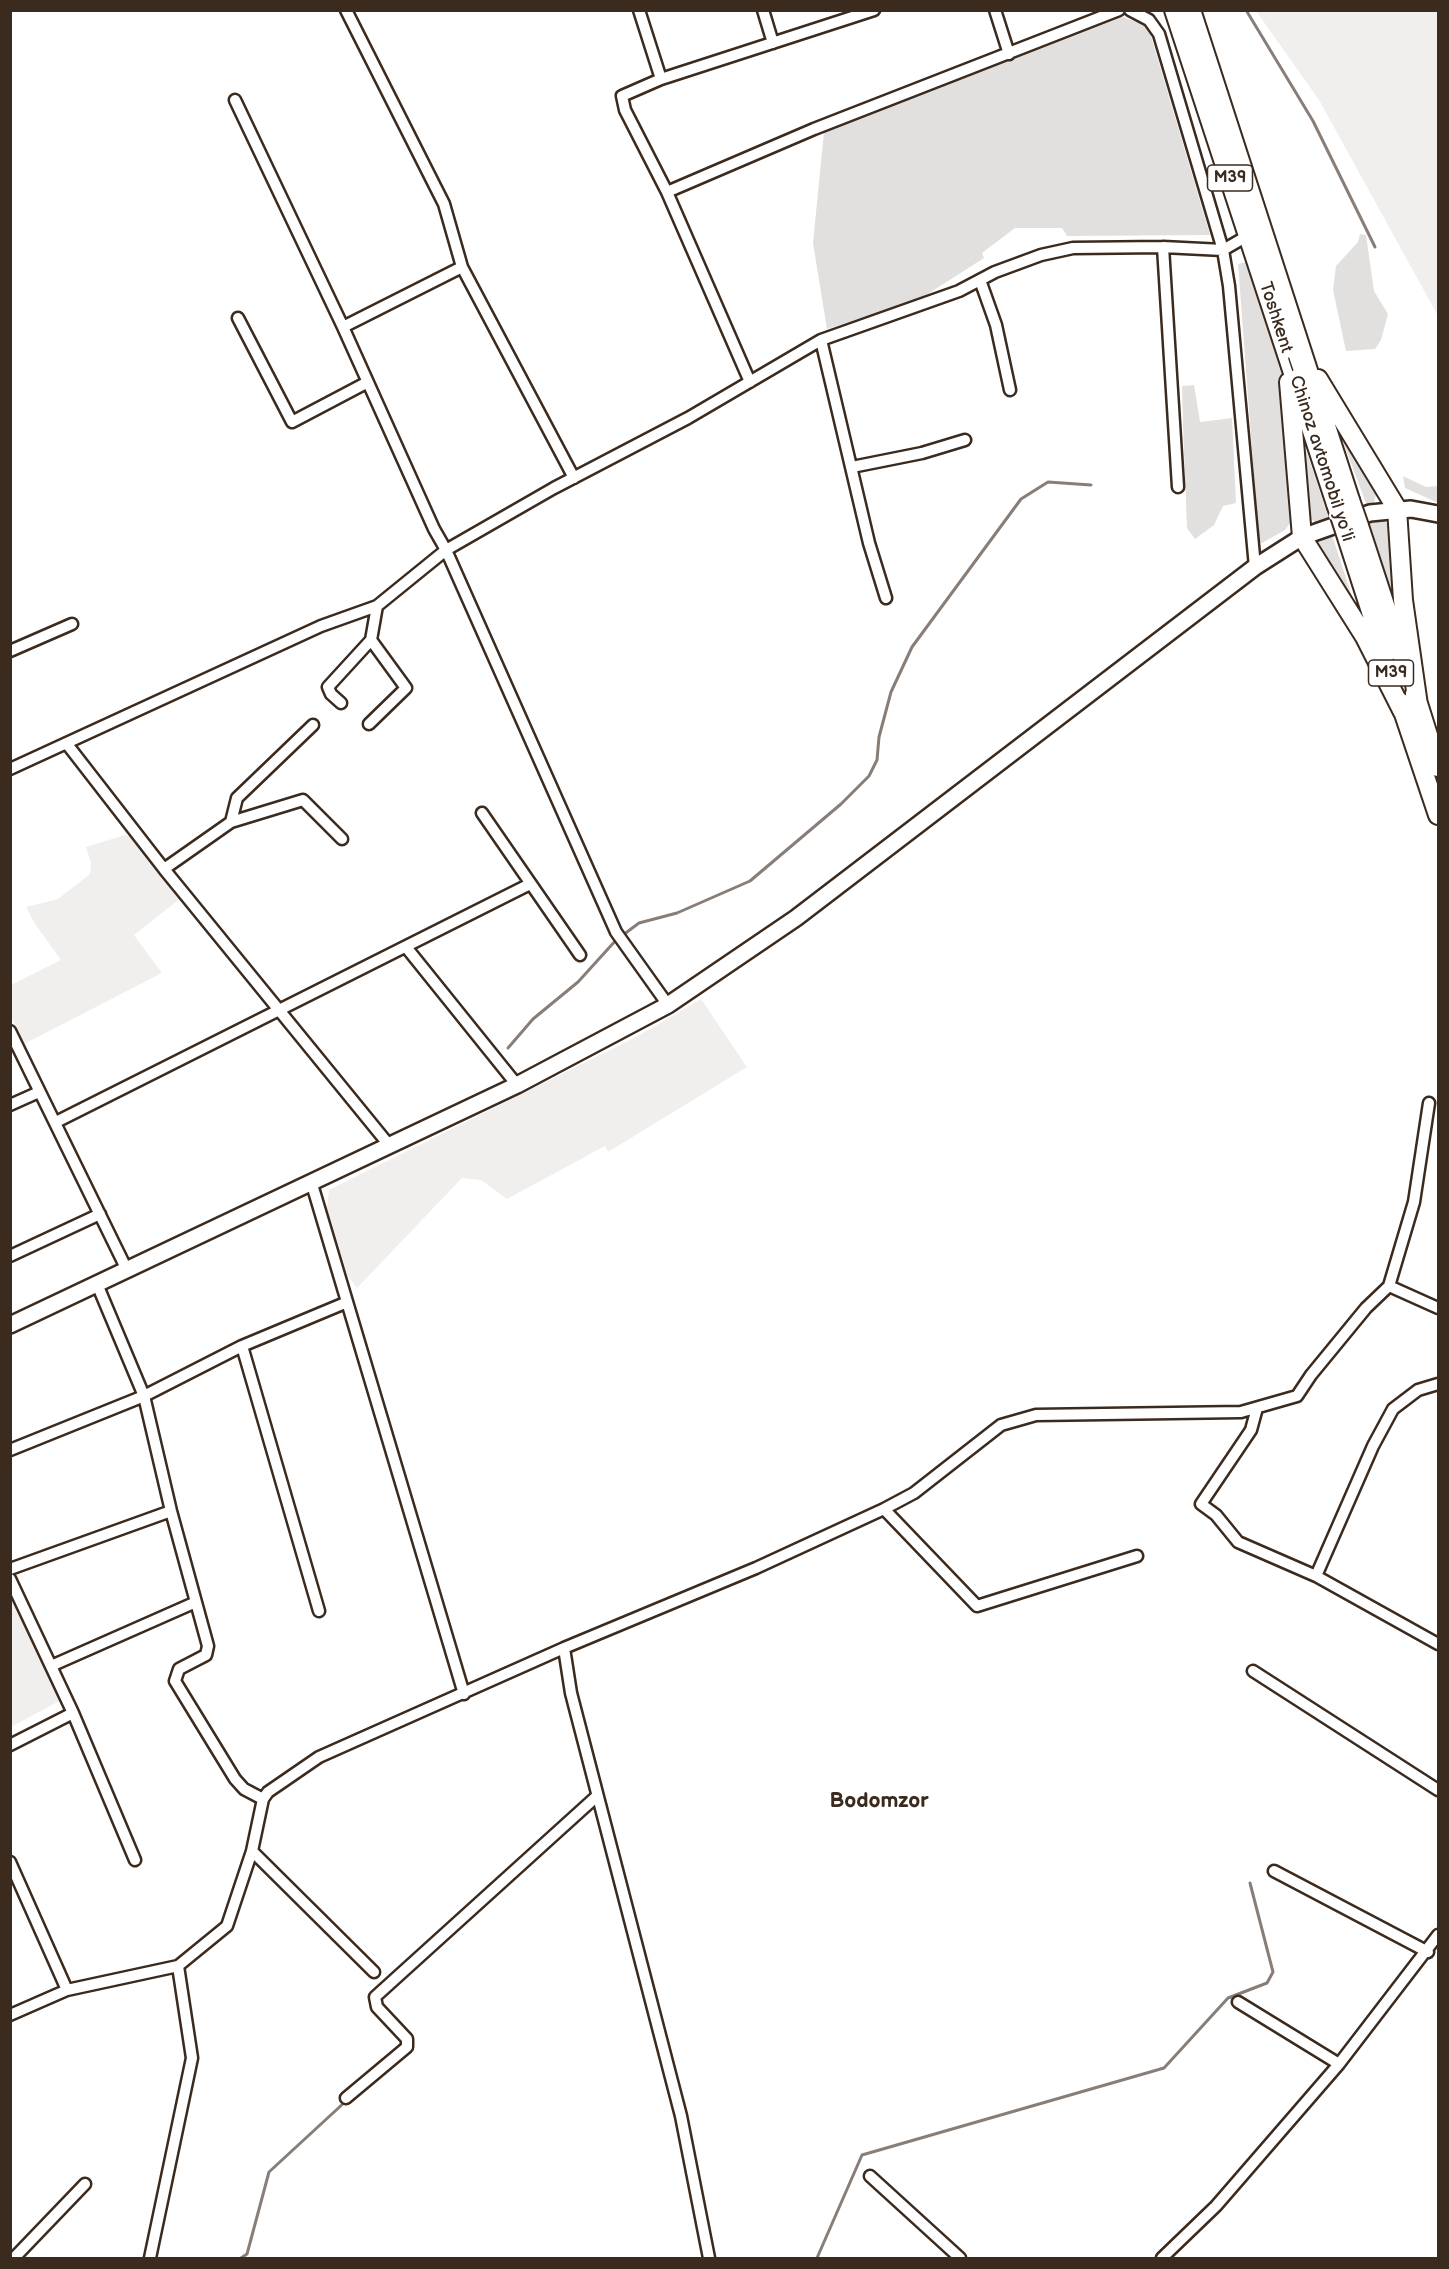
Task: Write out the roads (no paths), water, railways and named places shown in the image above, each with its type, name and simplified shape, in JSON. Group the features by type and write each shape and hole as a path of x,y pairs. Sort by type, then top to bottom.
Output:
{"highway":[{"name":"Toshkent — Chinoz avtomobil yoʻli","path":"1174,10 1249,235 1291,344"},
{"name":"Toshkent — Chinoz avtomobil yoʻli","path":"1191,10 1291,344 1411,709 1438,814"},
{"path":"1291,344 1394,503 1411,709"},
{"path":"1291,344 1302,537 1411,709"},
{"name":"Toshkent — Chinoz avtomobil yoʻli","path":"1411,709 1438,767"}],"main road":[{"path":"10,1325 517,1085 668,1005 804,912 1255,567 1302,537 1394,503 1432,512"}],"street":[{"path":"346,10 444,204 462,267 574,478"},
{"path":"639,10 661,79"},
{"path":"763,10 773,43"},
{"path":"750,382 667,192 621,100 625,92 661,79 874,10"},
{"path":"995,10 1009,54"},
{"path":"1130,10 1149,20 1160,33 1223,250 1229,286 1255,567"},
{"path":"667,192 814,129 1113,12"},
{"path":"1160,33 1181,33"},
{"path":"236,100 343,327 366,383 434,529 447,550 616,932 668,1005"},
{"path":"10,769 321,626 377,606 447,550 750,382 821,340 959,291 1041,255 1073,248 1163,247 1223,250 1249,235"},
{"path":"1163,247 1178,487"},
{"path":"343,327 462,267"},
{"path":"980,280 996,325 1010,390"},
{"path":"238,318 292,422 366,383"},
{"path":"821,340 869,543 886,598"},
{"path":"852,467 922,453 965,440"},
{"path":"341,703 331,694 328,687 371,640 377,606"},
{"path":"10,651 72,624"},
{"path":"369,724 406,688 371,640"},
{"path":"231,822 237,798 313,725"},
{"path":"67,744 164,869 389,1144"},
{"path":"164,869 231,822 303,800 342,839"},
{"path":"482,813 580,955"},
{"path":"56,1122 530,884"},
{"path":"406,947 517,1085"},
{"path":"10,1031 127,1270"},
{"path":"10,1105 39,1092"},
{"path":"10,2015 67,1990 178,1966 227,1926 252,1851 263,1799 268,1792 320,1757 564,1648 756,1568 884,1509 914,1493 1001,1425 1036,1415 1241,1412 1297,1396 1311,1375 1366,1308 1389,1286 1414,1202 1429,1103"},
{"path":"311,1181 345,1303 464,1694"},
{"path":"10,1257 100,1214"},
{"path":"97,1284 144,1396 171,1511 208,1651 206,1655 179,1669 175,1681 235,1779 244,1789 263,1799"},
{"path":"1389,1286 1438,1308"},
{"path":"10,1450 144,1396 242,1346 345,1303"},
{"path":"242,1346 319,1611"},
{"path":"1316,1576 1373,1446 1393,1409 1418,1390 1438,1384"},
{"path":"1257,1408 1251,1430 1201,1504 1216,1515 1238,1542 1316,1576 1438,1644"},
{"path":"884,1509 977,1605 1137,1556"},
{"path":"10,1569 171,1511"},
{"path":"10,1579 73,1713 135,1860"},
{"path":"51,1666 196,1602"},
{"path":"564,1648 571,1693 681,2116 709,2259"},
{"path":"1252,1671 1438,1790"},
{"path":"10,1745 73,1713"},
{"path":"346,2098 408,2047 407,2039 377,2007 375,1996 597,1796"},
{"path":"252,1851 374,1972"},
{"path":"10,1862 67,1990"},
{"path":"1274,1871 1428,1952"},
{"path":"1162,2259 1216,2206 1339,2064 1428,1952 1438,1935"},
{"path":"150,2259 192,2058 178,1966"},
{"path":"1238,2002 1339,2064"},
{"path":"870,2176 960,2259"},
{"path":"14,2259 85,2184"}],"waterway":[{"path":"1246,10 1313,121 1375,247"},
{"path":"623,935 639,923 677,913 750,881 841,804 869,776 877,760 879,737 891,692 912,647 1021,499 1048,482 1091,485"},
{"path":"508,1048 533,1019 578,982 617,939"},
{"path":"817,2258 862,2155 1164,2068 1228,1998 1267,1983 1273,1972 1250,1883"},
{"path":"241,2258 247,2254 269,2172 346,2101"}],"district":[{"name":"Bodomzor","path":"879,1802"}]}
